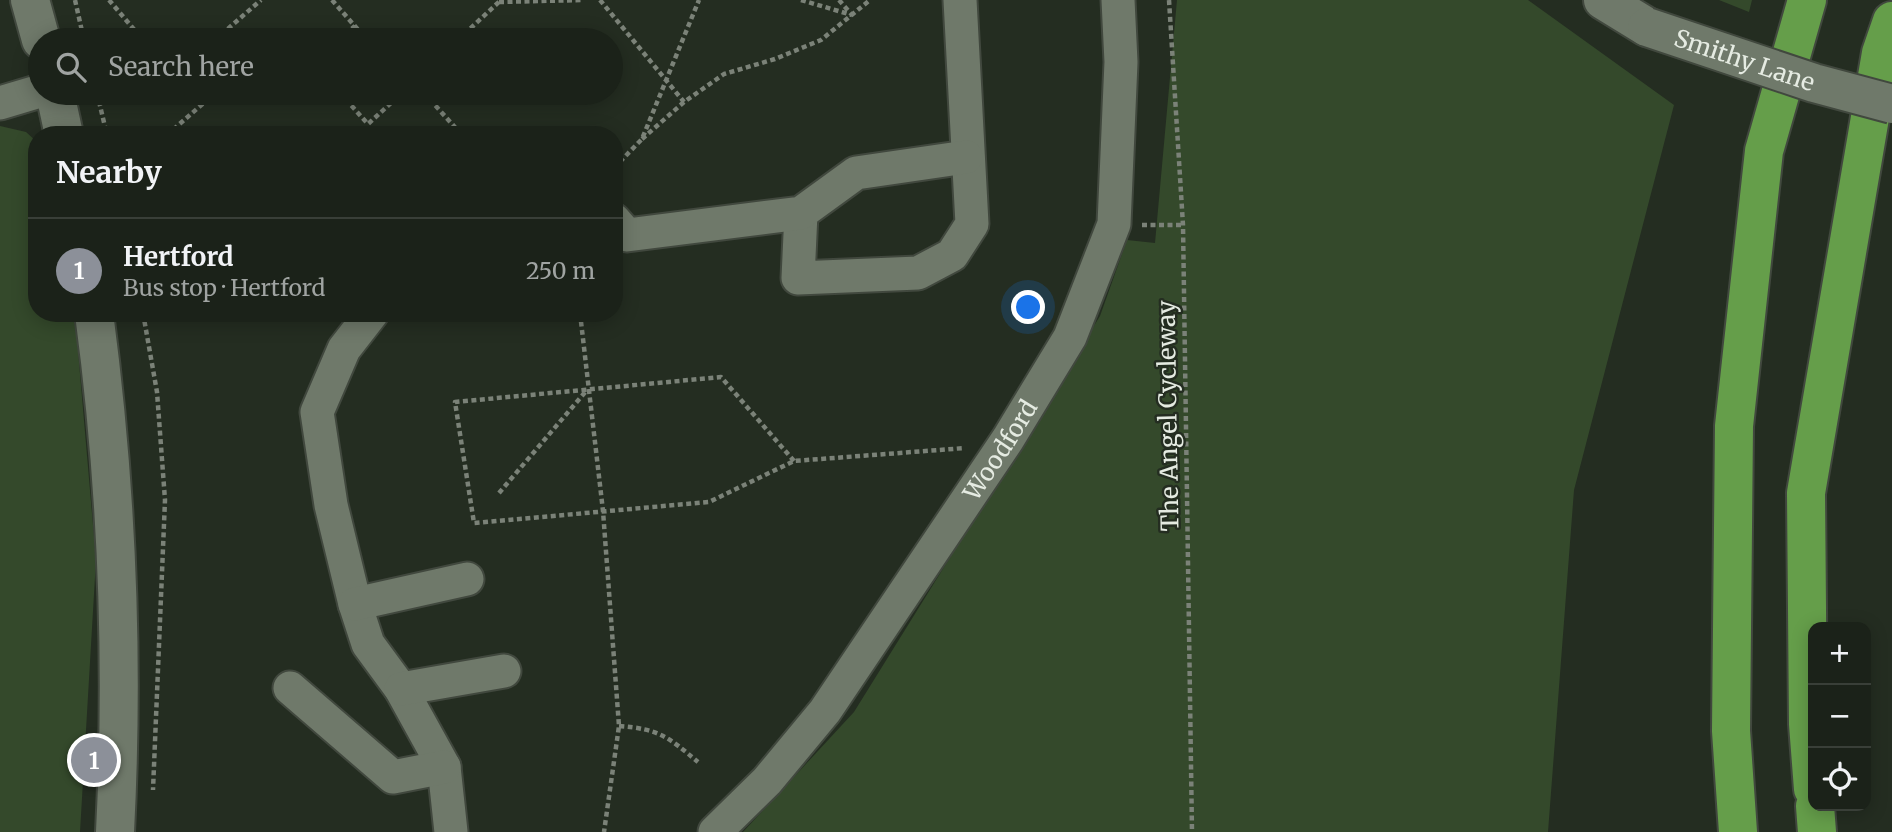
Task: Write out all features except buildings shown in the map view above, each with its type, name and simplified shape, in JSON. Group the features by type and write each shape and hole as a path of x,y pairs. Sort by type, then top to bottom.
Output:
{"highway":[{"path":"1738,832 1731,731 1734,426 1764,151 1807,0"},
{"path":"1810,748 1805,493 1881,53 1892,21"},
{"path":"1815,811 1817,832"}],"street":[{"path":"30,0 38,28"},
{"path":"801,213 798,278 918,273 952,255 972,224 966,157 960,0"},
{"name":"Woodford","path":"715,832 767,780 825,711 1004,444 1070,337 1114,225 1121,62 1118,0"},
{"name":"Smithy Lane","path":"1603,0 1647,27 1814,83 1892,104"},
{"path":"0,103 28,95"},
{"path":"58,105 62,126"},
{"path":"623,231 626,235 801,213 856,173 966,157"},
{"path":"95,322 108,421 121,638 115,832"},
{"path":"365,322 344,349 317,412 331,505 355,604 368,644 401,689 444,768 451,832"},
{"path":"355,604 467,579"},
{"path":"401,689 504,671"},
{"path":"290,688 393,777 444,768"}],"path":[{"path":"75,0 81,28"},
{"path":"109,0 133,28"},
{"path":"229,28 261,0"},
{"path":"332,0 355,26 353,28"},
{"path":"471,28 501,1 583,0"},
{"path":"600,0 623,28"},
{"path":"642,139 699,0"},
{"path":"801,0 852,15"},
{"path":"839,0 852,15"},
{"path":"623,159 684,102 724,74 775,59 821,40 870,0"},
{"name":"The Angel Cycleway","path":"1169,0 1183,225 1192,832"},
{"path":"623,28 684,102"},
{"path":"100,105 105,126"},
{"path":"352,105 368,124 389,105"},
{"path":"435,105 454,126"},
{"path":"177,126 200,106"},
{"path":"1114,225 1183,225"},
{"path":"145,322 158,392 165,500 152,797"},
{"path":"581,322 603,511 619,726 604,832"},
{"path":"794,461 720,377 455,402 474,523 709,502 794,461 1004,444"},
{"path":"499,494 587,390"},
{"path":"619,726 651,729 672,740 698,762"}],"green space":[{"path":"1177,0 1528,0 1674,105 1574,490 1548,832 743,832 854,712 1100,316 1127,240 1155,243"},
{"path":"1719,0 1752,0 1749,12"},
{"path":"0,126 28,134 28,322 74,322 96,560 80,832 0,832"}],"place":[{"name":"Hertford","path":"94,760"}]}
